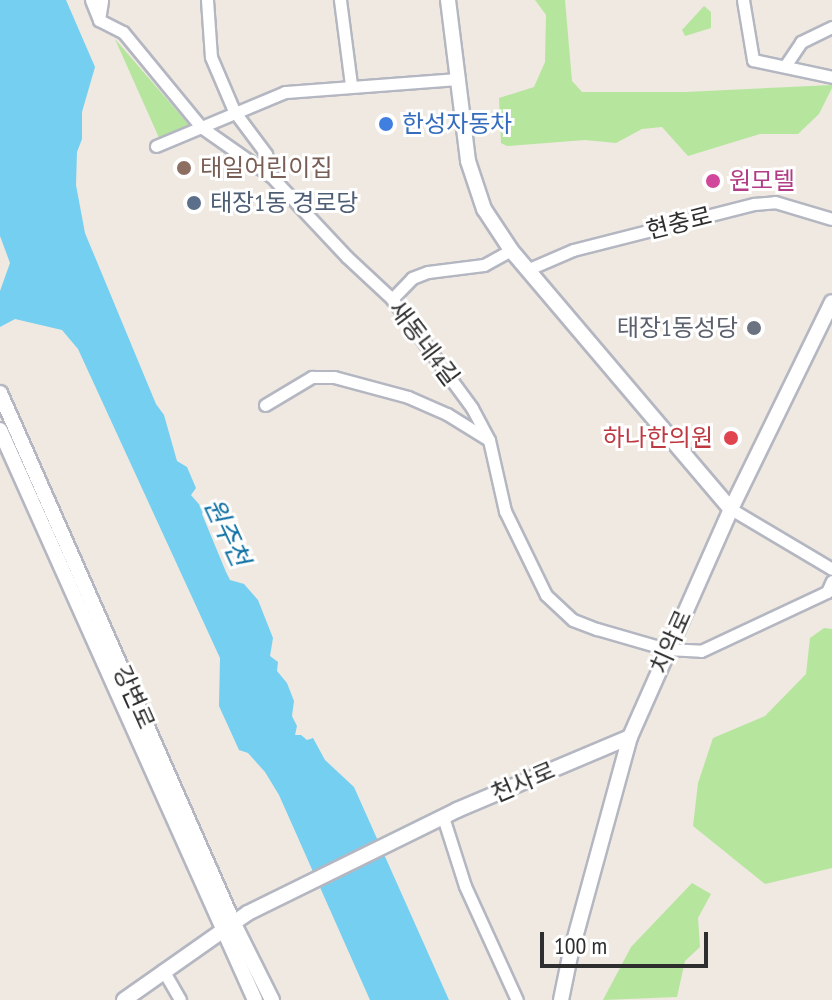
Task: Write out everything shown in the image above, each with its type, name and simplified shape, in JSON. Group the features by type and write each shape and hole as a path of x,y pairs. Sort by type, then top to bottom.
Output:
{"street":[{"path":"91,0 99,20 123,32 201,127 271,176"},
{"path":"99,20 102,0"},
{"name":"새동네4길","path":"207,0 211,57 234,111 266,154 271,176 347,257 392,299 472,408 489,440 505,511 546,595 573,620 666,649 701,651 827,592 832,581"},
{"path":"340,0 351,85"},
{"path":"448,0 468,161 484,209 511,250 731,509 832,569"},
{"path":"743,0 753,60 832,77"},
{"path":"785,66 801,42 832,27"},
{"path":"156,146 285,92 459,79"},
{"name":"현충로","path":"529,269 573,250 754,204 775,202 832,219"},
{"path":"392,299 412,278 428,272 484,265 511,250"},
{"name":"치악로","path":"561,1000 570,956 630,737 666,649 731,509 832,302"},
{"path":"265,405 312,377 334,377 408,397 447,414 489,440"},
{"name":"강변로","path":"0,393 228,926 255,1000"},
{"name":"강변로","path":"0,430 228,926 272,1000"},
{"name":"천사로","path":"228,926 248,913 417,829 630,737"},
{"path":"443,817 465,886 517,1000"},
{"path":"124,1000 228,926"},
{"path":"163,970 180,1000"}],"green space":[{"path":"535,0 565,0 572,81 582,92 685,92 832,85 832,88 819,114 798,134 760,134 688,156 662,127 642,129 616,143 585,140 507,146 501,143 499,98 534,87 545,62 546,15"},
{"path":"704,6 711,12 711,28 685,36 682,30"},
{"path":"115,39 190,126 160,140"},
{"path":"824,628 832,629 832,868 765,884 693,826 698,783 713,738 765,716 806,674 810,638"},
{"path":"692,883 711,894 698,918 700,947 685,961 677,997 603,1000 631,947"}],"water":[{"path":"0,0 66,0 95,67 82,112 82,139 77,152 76,185 85,233 156,404 164,415 177,461 187,467 196,488 191,495 204,510 202,514 226,572 230,580 244,584 258,600 273,638 270,656 278,662 277,671 287,683 294,701 292,716 297,726 295,735 307,740 313,738 325,760 354,787 449,1000 370,1000 279,795 265,772 248,753 239,750 219,706 220,658 78,349 62,330 15,319 0,327 0,291 10,263 0,236"}],"place":[{"name":"한성자동차","path":"386,124"},
{"name":"태일어린이집","path":"184,168"},
{"name":"원모텔","path":"713,181"},
{"name":"태장1동 경로당","path":"194,203"},
{"name":"태장1동성당","path":"754,328"},
{"name":"하나한의원","path":"731,438"}],"water label":[{"name":"원주천","path":"227,532"}]}
